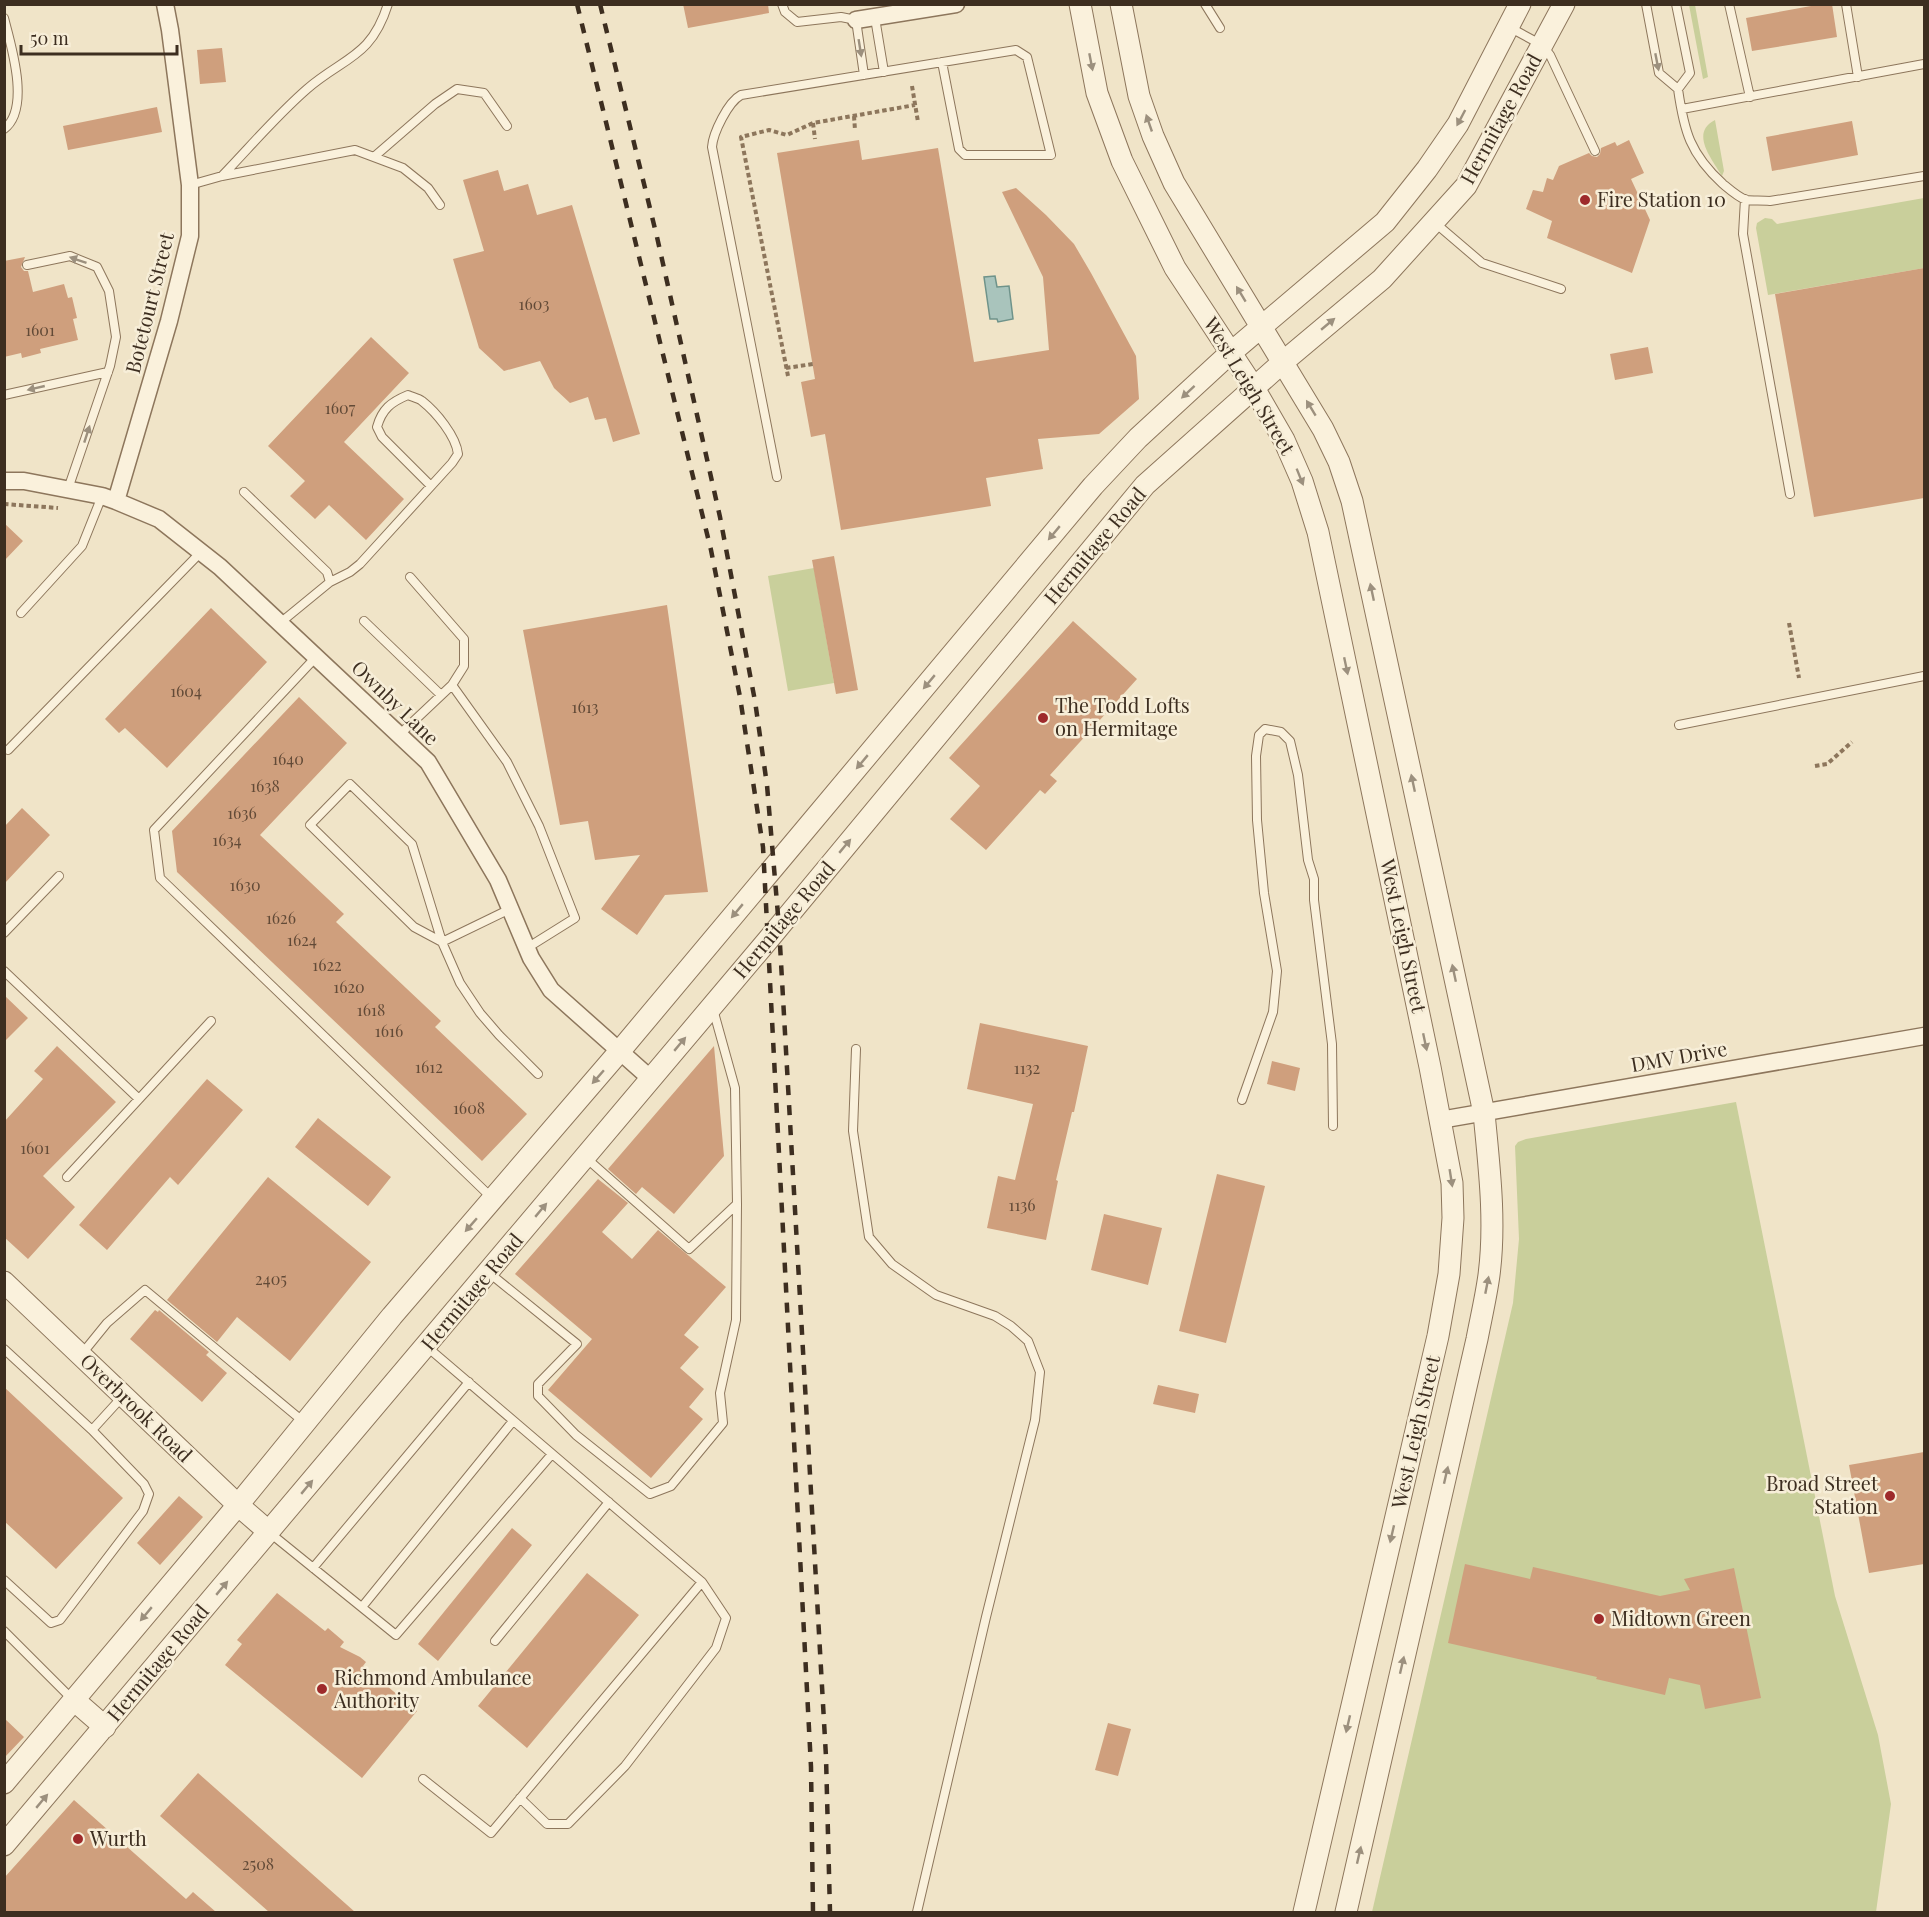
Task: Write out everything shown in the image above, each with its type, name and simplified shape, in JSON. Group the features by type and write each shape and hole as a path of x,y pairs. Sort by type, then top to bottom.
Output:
{"street":[{"name":"Botetourt Street","path":"109,499 170,321 190,236 190,185 165,4"},
{"path":"856,20 875,18 898,9 956,4"},
{"name":"West Leigh Street","path":"1080,4 1097,93 1122,161 1175,268 1254,387 1284,440 1302,481 1318,532 1452,1183 1454,1218 1449,1274 1440,1326 1304,1912"},
{"name":"West Leigh Street","path":"1121,4 1139,96 1153,136 1174,183 1323,429 1339,462 1352,501 1484,1113 1491,1177 1492,1228 1489,1274 1474,1350 1346,1912"},
{"name":"Hermitage Road","path":"4,1783 238,1505 392,1316 619,1052 1093,486 1138,438 1232,352 1385,222 1427,169 1458,124 1520,4"},
{"name":"Hermitage Road","path":"4,1845 651,1079 1145,485 1254,387 1382,279 1466,186 1564,4"},
{"name":"Ownby Lane","path":"4,480 24,481 109,499 159,519 202,551 280,623 428,762 498,880 531,958 551,990 651,1079"},
{"name":"DMV Drive","path":"1440,1120 1924,1036"},
{"name":"Overbrook Road","path":"4,1282 269,1532"},
{"path":"74,1700 105,1727"}],"lane":[{"path":"222,176 307,89 362,51 372,39 388,4"},
{"path":"782,4 785,12 797,22 841,17 856,20 864,75"},
{"path":"1204,4 1220,28"},
{"path":"1676,4 1690,74 1678,89"},
{"path":"1729,4 1750,97"},
{"path":"1846,4 1858,77"},
{"path":"1646,6 1659,73 1678,89 1687,136 1697,156 1712,174 1745,200 1770,201 1924,176"},
{"path":"4,18 15,58 18,100 10,125 4,129"},
{"path":"875,18 884,72"},
{"path":"1509,27 1542,45 1557,67 1595,151"},
{"path":"777,477 712,138 733,99 741,95 884,72 942,62 1016,50 1027,57 1051,155 965,155 959,148 942,62"},
{"path":"1682,109 1924,64"},
{"path":"375,156 435,104 457,89 484,93 507,126"},
{"path":"190,185 222,176 355,150 403,168 429,188 440,205"},
{"path":"1745,200 1743,234 1790,494"},
{"path":"1434,222 1482,263 1561,289"},
{"path":"27,265 70,256 97,267 109,291 116,337 108,372 68,489"},
{"path":"4,395 108,372"},
{"path":"280,623 330,582 360,564 431,486 458,454 457,444 448,429 421,400 408,395 392,402 380,414 377,427 382,437 431,486"},
{"path":"244,492 327,572 330,582"},
{"path":"21,613 82,546 109,499"},
{"path":"8,750 202,551"},
{"path":"399,735 452,685 464,666 464,639 410,577"},
{"path":"364,621 441,695"},
{"path":"316,657 154,830 160,878 493,1199"},
{"path":"1678,725 1924,676"},
{"path":"452,685 507,762 539,826 575,918 527,948"},
{"path":"1242,1100 1273,1012 1277,971 1264,893 1257,820 1256,756 1259,735 1264,729 1281,732 1290,741 1298,775 1308,860 1314,879 1314,900 1332,1044 1333,1126"},
{"path":"442,942 414,927 310,825 350,784 412,844 442,942 460,983 480,1013 538,1074"},
{"path":"4,933 59,876"},
{"path":"442,942 510,909"},
{"path":"4,971 139,1099"},
{"path":"488,1272 577,1344 538,1384 538,1396 576,1435 650,1494 672,1486 723,1423 720,1393 736,1320 735,1088 712,1006"},
{"path":"67,1177 211,1021"},
{"path":"856,1049 853,1131 869,1237 892,1264 936,1295 994,1316 1011,1326 1028,1341 1040,1372 1035,1420 983,1629 917,1912"},
{"path":"585,1157 689,1250 737,1204"},
{"path":"81,1355 107,1323 145,1290 305,1423"},
{"path":"426,1346 702,1582 726,1618 716,1648 625,1766 568,1824 547,1824 520,1798"},
{"path":"4,1349 92,1430 144,1484 149,1494 143,1511 60,1620 51,1623 4,1580"},
{"path":"313,1568 469,1382"},
{"path":"92,1430 123,1396"},
{"path":"362,1607 513,1420"},
{"path":"269,1532 396,1635 552,1454"},
{"path":"495,1641 609,1502"},
{"path":"423,1779 491,1833 702,1582"},
{"path":"4,1631 74,1700"}],"path":[{"path":"912,86 918,122"},
{"path":"788,376 741,137 769,130 788,135 813,123 915,105"},
{"path":"854,116 855,130"},
{"path":"813,123 815,139"},
{"path":"786,368 813,364"},
{"path":"4,504 64,509"},
{"path":"1789,623 1799,678"},
{"path":"1815,766 1827,764 1852,742"}],"green space":[{"path":"1689,5 1695,5 1708,77 1703,79"},
{"path":"1715,120 1724,171 1722,176 1709,155 1703,139 1707,125"},
{"path":"1924,198 1924,268 1768,295 1756,228 1757,223 1765,218 1772,219 1777,224"},
{"path":"814,568 834,683 788,691 768,576"},
{"path":"1736,1102 1835,1596 1878,1735 1891,1804 1876,1912 1372,1912 1513,1303 1519,1239 1515,1146 1526,1139"}],"water":[{"path":"995,276 997,287 1009,286 1013,319 998,322 997,319 990,319 984,277"}],"building":[{"path":"683,4 768,4 769,13 688,28"},
{"path":"1832,4 1837,37 1752,51 1746,18"},
{"path":"222,48 226,82 200,84 197,50"},
{"path":"157,107 162,132 68,150 63,126"},
{"path":"1852,121 1858,155 1772,171 1766,137"},
{"path":"859,140 862,160 938,148 974,362 1049,350 1043,277 1002,192 1016,188 1074,244 1091,273 1136,356 1139,399 1099,434 1038,439 1043,469 986,478 991,506 841,530 825,434 811,437 801,382 815,379 777,153"},
{"name":"Fire Station 10","path":"1629,140 1644,173 1631,179 1650,220 1632,273 1547,238 1552,221 1526,209 1533,190 1543,192 1547,178 1553,180 1559,166 1589,153 1597,157 1601,148 1615,142 1617,146"},
{"path":"498,170 504,191 528,184 537,215 572,205 640,434 613,442 606,418 595,420 588,397 570,403 554,388 540,361 504,371 479,348 453,259 484,251 463,180"},
{"path":"25,257 21,267 24,271 28,271 33,292 64,284 68,298 72,297 77,318 73,319 78,340 40,349 41,353 22,358 21,353 4,357 4,261"},
{"path":"1924,268 1924,498 1814,517 1775,294"},
{"path":"371,337 409,373 344,442 404,499 366,540 329,505 315,519 290,496 305,481 268,446"},
{"path":"1648,347 1653,373 1615,380 1610,354"},
{"path":"4,523 23,541 4,561"},
{"path":"834,556 858,690 836,694 812,560"},
{"path":"667,605 708,892 665,895 637,935 601,909 640,855 595,860 588,821 560,825 523,630"},
{"path":"211,608 267,662 167,768 125,728 119,733 105,719"},
{"name":"The Todd Lofts on Hermitage","path":"1073,621 1137,679 1050,775 1057,781 1045,794 1040,790 986,850 950,819 980,786 949,758"},
{"path":"299,697 347,743 260,835 344,914 336,922 441,1021 435,1027 527,1114 482,1161 177,872 172,831"},
{"path":"22,808 50,835 4,884 4,827"},
{"path":"4,995 28,1018 4,1042"},
{"path":"980,1023 1088,1046 1056,1180 1058,1181 1046,1240 987,1228 998,1176 1015,1180 1033,1104 967,1089"},
{"path":"57,1046 116,1102 43,1176 75,1207 28,1259 4,1237 4,1122 43,1079 34,1071"},
{"path":"714,1046 724,1156 674,1214 642,1187 636,1194 608,1169"},
{"path":"1272,1061 1300,1068 1295,1091 1267,1084"},
{"path":"207,1079 243,1110 178,1185 170,1177 107,1250 79,1225"},
{"path":"318,1118 391,1177 368,1206 295,1147"},
{"path":"1217,1174 1265,1186 1226,1343 1179,1331"},
{"path":"268,1177 371,1262 290,1361 237,1317 217,1342 167,1300"},
{"path":"598,1179 628,1203 602,1232 632,1259 658,1230 726,1287 684,1335 699,1347 680,1368 704,1389 689,1407 703,1419 651,1478 548,1390 592,1339 515,1274"},
{"path":"1104,1214 1162,1228 1148,1285 1091,1270"},
{"path":"155,1310 158,1312 159,1310 209,1352 206,1355 227,1373 202,1402 130,1339"},
{"path":"1158,1385 1199,1394 1195,1413 1153,1404"},
{"path":"4,1387 123,1498 56,1569 4,1521"},
{"name":"Broad Street Station","path":"1924,1452 1924,1564 1869,1573 1849,1465"},
{"path":"179,1496 203,1517 160,1565 137,1543"},
{"path":"512,1528 532,1545 438,1661 418,1644"},
{"name":"Midtown Green","path":"1465,1564 1530,1579 1533,1567 1660,1596 1690,1590 1684,1579 1734,1568 1761,1698 1705,1709 1700,1685 1669,1678 1665,1695 1448,1643"},
{"path":"587,1573 639,1615 527,1748 478,1706"},
{"name":"Richmond Ambulance Authority","path":"277,1593 325,1631 328,1628 344,1642 340,1647 360,1657 366,1662 363,1666 417,1711 362,1778 225,1665 242,1644 237,1640"},
{"path":"4,1718 24,1737 4,1758"},
{"path":"1108,1723 1131,1729 1118,1776 1095,1770"},
{"path":"198,1773 355,1912 269,1912 160,1816"},
{"name":"Wurth","path":"74,1800 186,1899 193,1892 216,1912 4,1912 4,1878"}],"railway":[{"path":"577,4 711,550 740,697 763,847 811,1767 813,1912"},
{"path":"600,4 657,237 720,517 755,701 767,785 779,927 826,1757 830,1912"}],"place":[{"name":"Fire Station 10","path":"1585,200"},
{"name":"The Todd Lofts on Hermitage","path":"1043,718"},
{"name":"Broad Street Station","path":"1890,1496"},
{"name":"Midtown Green","path":"1599,1619"},
{"name":"Richmond Ambulance Authority","path":"322,1689"},
{"name":"Wurth","path":"78,1839"}]}
